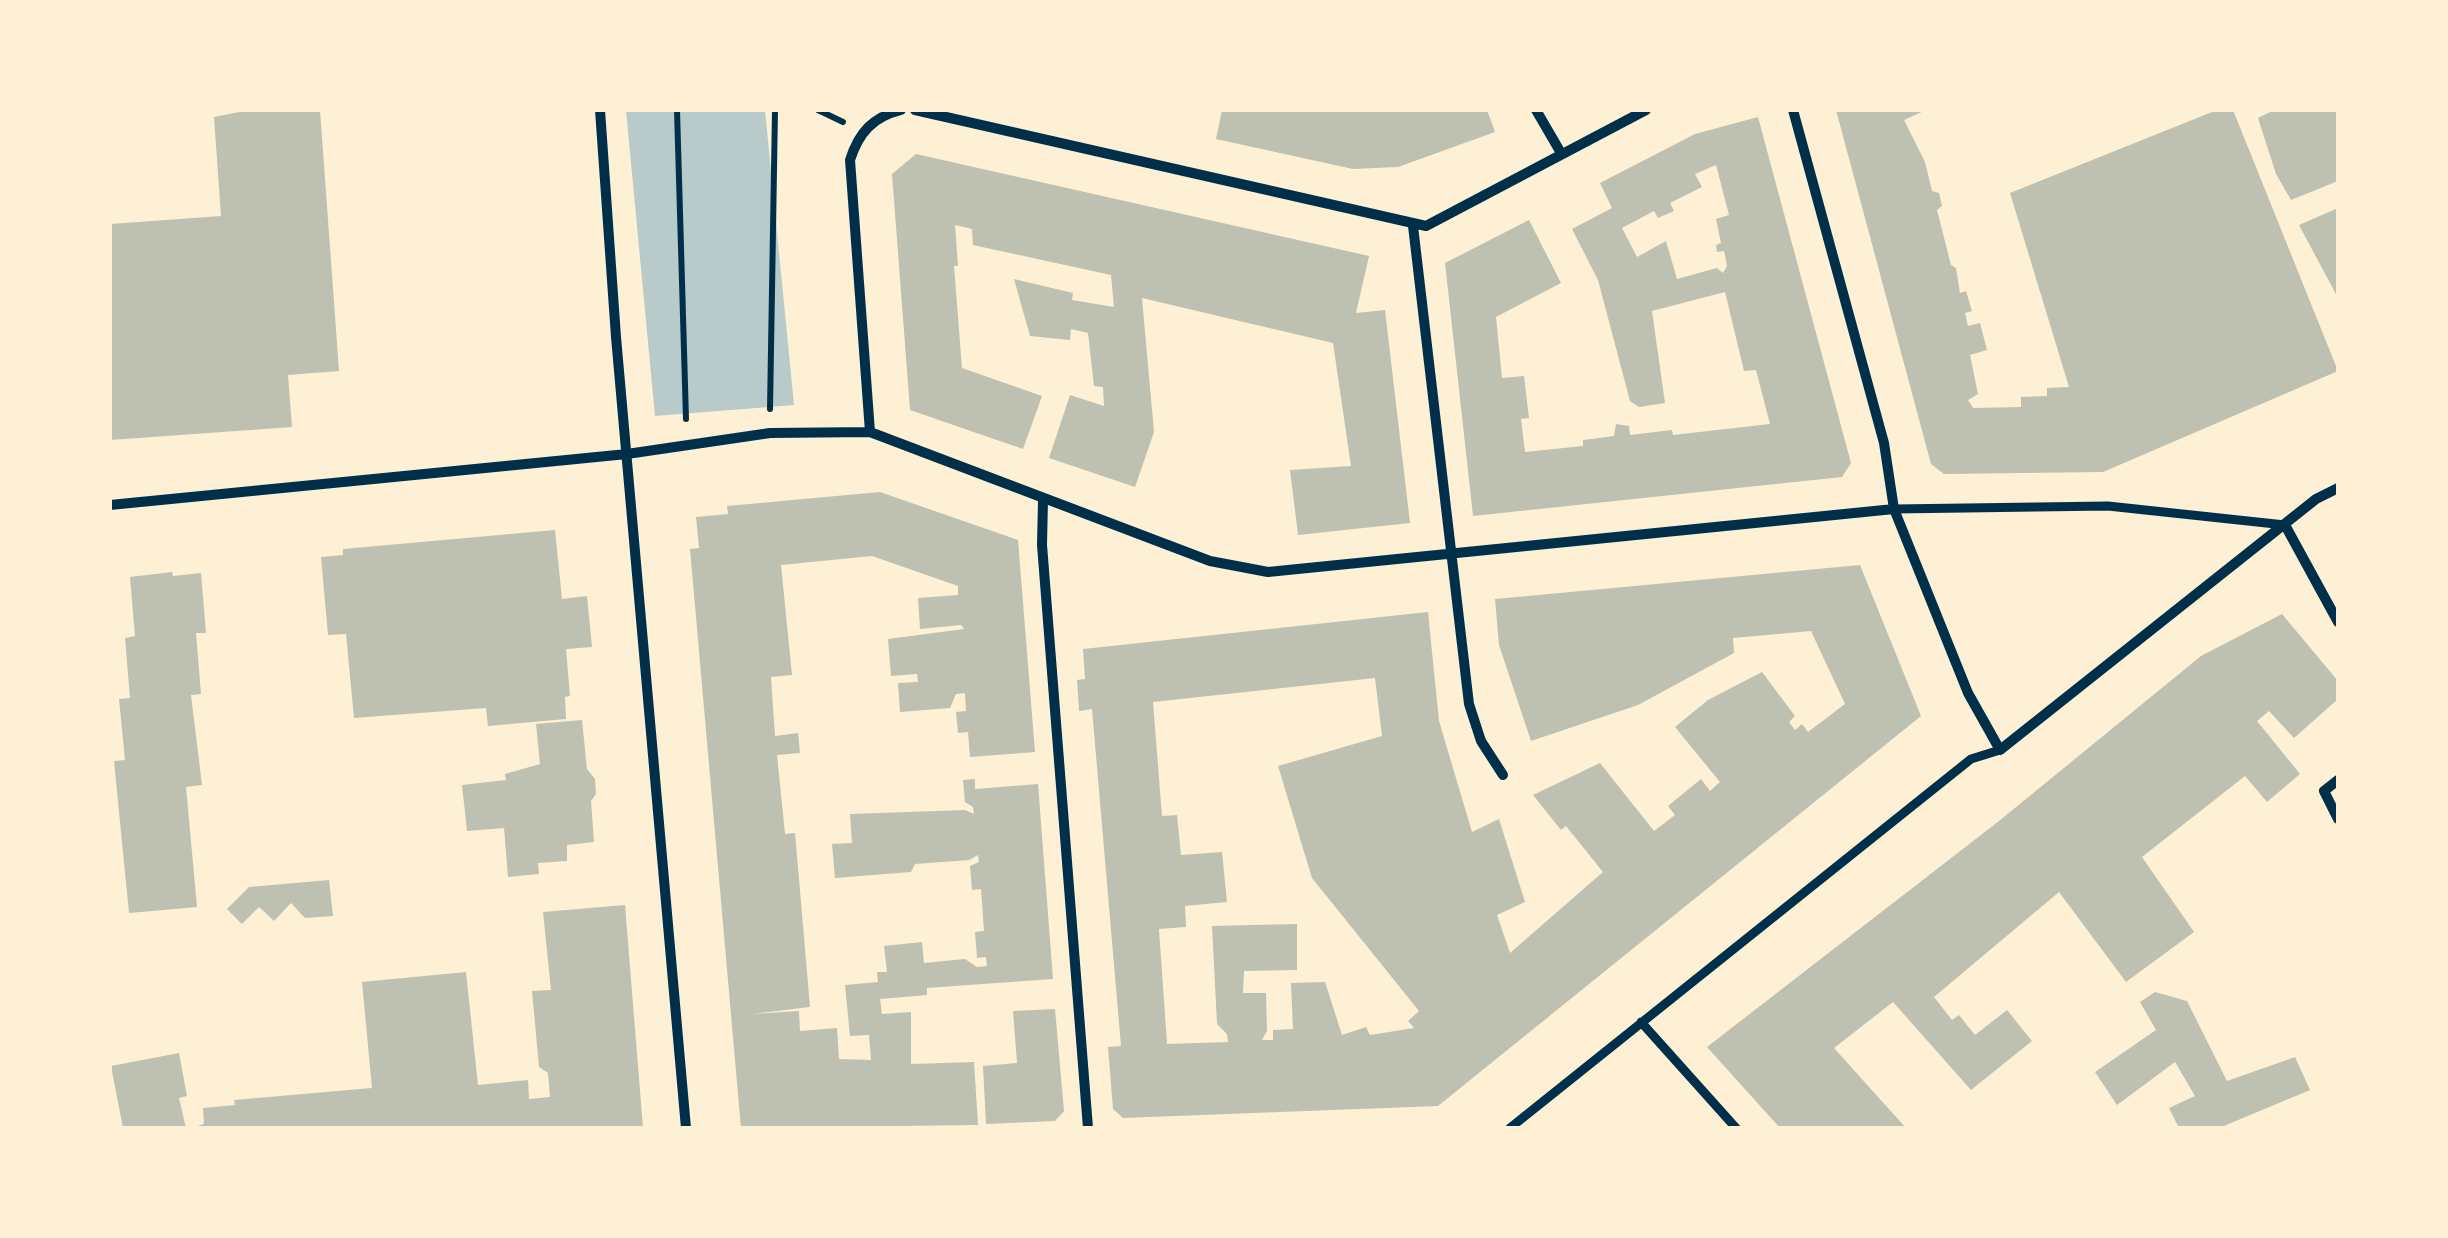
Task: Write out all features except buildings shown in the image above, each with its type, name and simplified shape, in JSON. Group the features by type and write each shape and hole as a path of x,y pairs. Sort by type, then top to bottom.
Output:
{"street":[{"path":"600,110 686,1128"},
{"path":"870,432 850,160 862,131 879,118 902,110"},
{"path":"915,110 1413,226 1441,221 1646,110"},
{"path":"1536,110 1561,153"},
{"path":"1793,110 1884,443 1894,509 1968,693 2000,750"},
{"path":"1413,226 1469,704 1481,740 1503,775"},
{"path":"110,505 627,454 770,432 870,432 1210,562 1247,570 1292,573 1894,509 2108,506 2285,525"},
{"path":"1510,1128 1971,759 2000,750 2316,498 2338,488"},
{"path":"1043,500 1042,545 1088,1128"},
{"path":"2285,525 2338,622"},
{"path":"2338,780 2324,791 2338,819"},
{"path":"1642,1022 1736,1128"}],"path":[{"path":"677,110 687,445"},
{"path":"770,432 775,110"}],"shaded area":[{"path":"626,110 765,110 794,405 655,416"}]}
